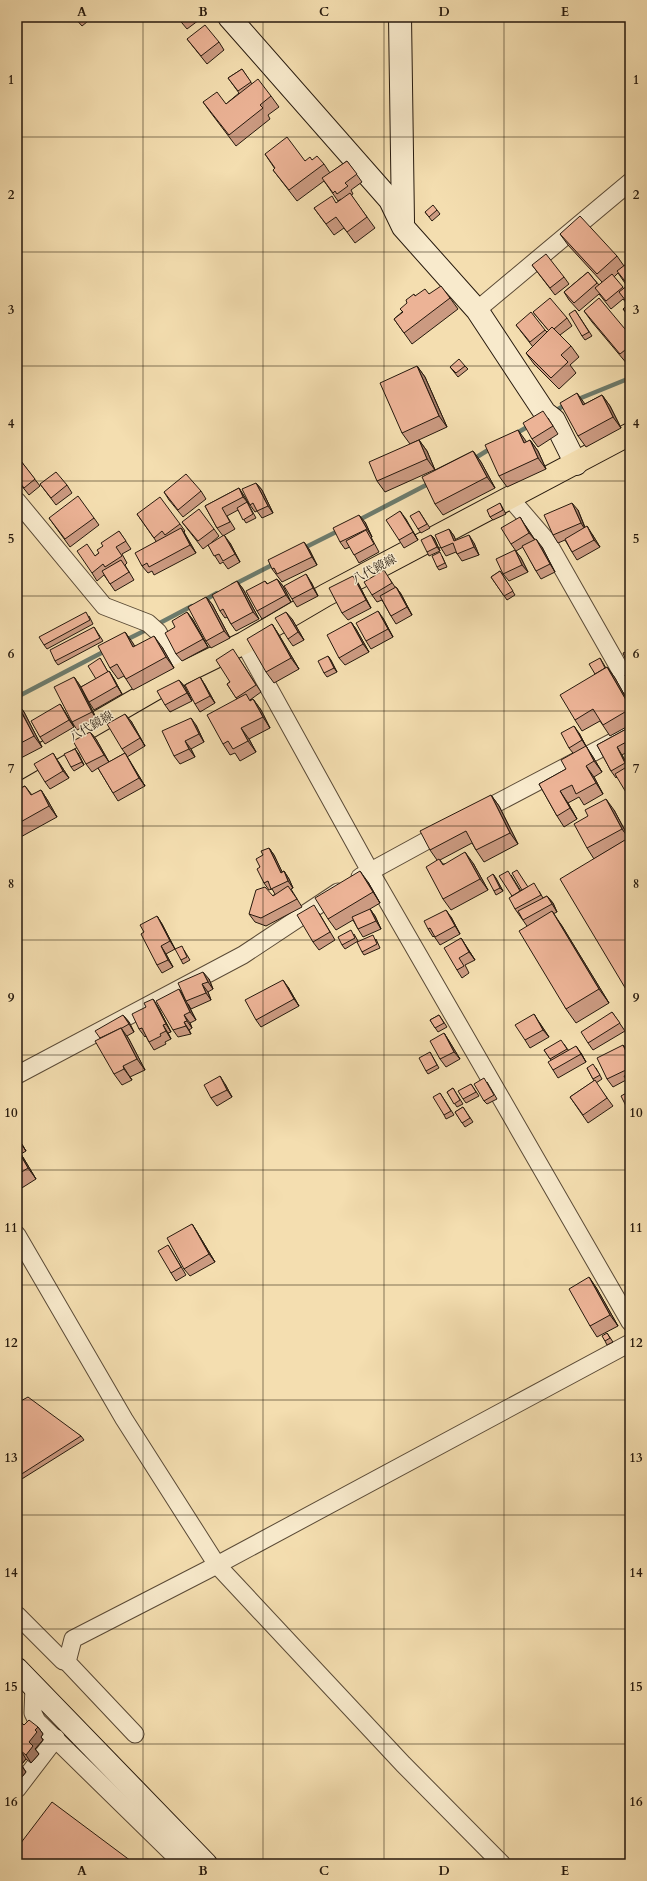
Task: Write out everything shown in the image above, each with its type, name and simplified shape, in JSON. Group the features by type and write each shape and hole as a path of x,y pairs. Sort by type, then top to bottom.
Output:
{"main road":[{"name":"八代鏡線","path":"17,768 181,674 244,643 326,595 576,464 630,434"}],"street":[{"path":"229,17 390,200 404,227 477,310 550,416 576,464"},
{"path":"402,18 404,227"},
{"path":"477,310 630,182"},
{"path":"510,498 547,541 630,687"},
{"path":"17,501 104,606 153,628 181,674"},
{"path":"244,643 370,871 630,1322"},
{"path":"17,1075 243,955 370,871 630,733"},
{"path":"17,1235 124,1418 217,1564 404,1764 502,1864"},
{"path":"135,1734 67,1662 73,1639 217,1564 630,1343"},
{"path":"17,1615 63,1661"},
{"path":"17,1669 206,1864"},
{"path":"34,1686 33,1713 37,1721 183,1864"},
{"path":"17,1789 56,1738"}],"building":[{"path":"178,17 188,17 181,22"},
{"path":"205,25 219,42 201,56 187,39"},
{"path":"242,69 251,82 238,91 228,78"},
{"path":"258,79 271,96 260,105 263,108 229,135 203,102 217,92 226,104"},
{"path":"287,137 305,161 310,157 312,160 317,156 324,164 289,190 273,170 275,168 265,154"},
{"path":"347,161 357,174 345,183 348,186 337,194 335,191 333,193 322,178"},
{"path":"350,193 367,217 347,232 336,217 326,224 314,208 332,196 336,203"},
{"path":"433,205 437,210 429,217 425,212"},
{"path":"580,216 617,256 597,274 560,234"},
{"path":"546,254 564,277 550,288 532,265"},
{"path":"630,261 629,305 619,292 628,285 617,271"},
{"path":"588,272 597,283 574,303 564,292"},
{"path":"612,274 623,287 606,301 595,288"},
{"path":"441,286 450,298 404,333 394,319 403,312 400,309 407,303 406,300 425,289 429,294"},
{"path":"550,298 567,318 554,329 552,327 549,331 533,312"},
{"path":"599,298 630,335 630,346 620,354 584,311"},
{"path":"630,303 630,316 623,309"},
{"path":"575,310 589,332 582,336 569,314"},
{"path":"531,312 545,330 530,342 516,325"},
{"path":"552,327 571,346 561,355 568,362 551,378 526,353"},
{"path":"459,359 465,366 456,373 450,367"},
{"path":"417,366 439,416 402,433 380,383"},
{"path":"577,393 583,405 602,395 613,417 578,436 560,403"},
{"path":"630,401 630,409 626,404"},
{"path":"543,411 553,426 532,439 523,423"},
{"path":"518,430 524,443 530,440 538,458 499,476 485,445"},
{"path":"419,440 427,459 377,481 369,462"},
{"path":"473,451 487,477 435,504 422,477"},
{"path":"17,456 35,479 24,488 17,479"},
{"path":"56,472 67,485 51,498 40,484"},
{"path":"186,474 201,491 178,510 164,492"},
{"path":"256,483 268,506 257,511 253,503 250,505 242,489"},
{"path":"239,488 243,497 222,508 230,522 217,528 205,506"},
{"path":"78,496 94,518 65,539 49,518"},
{"path":"160,497 180,524 165,535 162,531 154,538 137,514"},
{"path":"247,502 253,514 243,520 237,508"},
{"path":"500,503 503,510 490,517 487,510"},
{"path":"572,503 581,523 553,535 544,515"},
{"path":"199,509 214,529 198,541 182,522"},
{"path":"400,511 413,532 399,540 386,520"},
{"path":"419,511 427,524 418,529 410,516"},
{"path":"359,515 367,529 340,542 333,528"},
{"path":"520,517 529,533 511,544 501,528"},
{"path":"587,526 594,540 572,552 565,539"},
{"path":"181,528 190,545 149,567 147,563 142,566 135,553"},
{"path":"449,529 454,541 469,535 474,547 457,554 453,543 441,548 435,535"},
{"path":"366,530 374,544 354,555 346,541"},
{"path":"119,531 126,541 116,547 122,556 105,567 103,564 92,573 77,551 87,544 95,556 99,553 97,550 103,546 101,543"},
{"path":"224,535 235,554 223,561 219,554 214,556 208,545"},
{"path":"431,535 437,547 427,552 421,540"},
{"path":"536,539 550,564 536,571 522,546"},
{"path":"304,542 312,557 277,574 274,568 272,569 268,560"},
{"path":"515,550 522,565 503,574 496,559"},
{"path":"440,552 445,563 437,567 432,556"},
{"path":"121,560 129,572 110,584 102,571"},
{"path":"384,570 392,583 372,595 364,582"},
{"path":"500,571 513,591 504,596 491,577"},
{"path":"306,574 313,588 292,599 284,586"},
{"path":"353,576 366,600 342,613 329,588"},
{"path":"277,579 286,595 257,611 246,591 265,581 267,584"},
{"path":"237,581 253,612 231,624 223,609 220,611 212,595"},
{"path":"396,587 407,607 391,616 380,596"},
{"path":"206,597 224,631 206,641 188,607"},
{"path":"378,611 388,629 366,641 356,623"},
{"path":"86,612 90,620 44,645 39,637"},
{"path":"187,612 203,639 176,654 165,633 175,627 172,621"},
{"path":"286,612 298,632 288,639 275,618"},
{"path":"351,622 363,644 339,658 327,635"},
{"path":"272,624 291,658 266,672 247,639"},
{"path":"94,627 100,638 55,661 50,650"},
{"path":"125,632 133,647 154,636 166,657 126,679 117,664 110,668 98,646"},
{"path":"233,649 256,685 236,698 227,684 230,682 216,660"},
{"path":"630,650 630,669 623,653"},
{"path":"328,656 334,668 324,673 318,661"},
{"path":"100,658 108,672 96,679 88,666"},
{"path":"600,658 605,668 595,674 589,664"},
{"path":"607,667 630,709 603,725 593,709 575,720 560,695"},
{"path":"109,671 117,686 89,702 81,687"},
{"path":"630,673 630,687 625,675"},
{"path":"74,677 92,712 72,722 54,687"},
{"path":"200,677 210,696 195,704 185,685"},
{"path":"179,680 187,693 165,705 157,691"},
{"path":"246,694 250,701 253,699 263,717 241,728 248,741 233,749 228,741 223,744 207,715"},
{"path":"17,704 34,736 17,745"},
{"path":"60,704 69,720 40,737 31,721"},
{"path":"125,714 140,738 122,749 107,724"},
{"path":"191,718 199,734 185,741 189,749 174,756 162,731"},
{"path":"574,726 582,740 569,748 561,733"},
{"path":"630,727 630,740 617,747 625,763 611,771 597,745"},
{"path":"90,732 104,755 86,764 73,741"},
{"path":"586,746 594,761 586,766 596,783 576,794 572,785 560,791 570,808 557,816 539,784 566,769 561,760"},
{"path":"75,749 82,762 71,767 64,754"},
{"path":"53,753 63,771 45,782 34,764"},
{"path":"125,753 139,778 113,793 98,768"},
{"path":"630,765 630,799 615,774"},
{"path":"25,786 31,795 41,790 49,806 17,824 17,790"},
{"path":"491,795 510,833 476,850 466,831 430,850 420,831"},
{"path":"606,799 622,829 587,848 574,824 588,816 585,810"},
{"path":"630,837 630,996 560,879"},
{"path":"269,848 281,873 284,871 288,881 271,889 268,881 264,883 257,869 260,867 256,859 263,855 261,851"},
{"path":"465,852 480,879 443,899 426,867 439,859 443,865"},
{"path":"517,870 528,887 522,890 512,873"},
{"path":"360,871 373,892 328,919 315,898"},
{"path":"508,871 520,891 512,896 499,876"},
{"path":"493,874 500,888 494,891 487,878"},
{"path":"534,883 541,895 515,909 509,898"},
{"path":"288,886 297,899 261,918 249,914 256,890 265,887 273,896"},
{"path":"547,896 552,904 523,920 518,911"},
{"path":"314,905 330,932 313,942 297,915"},
{"path":"370,909 376,921 358,929 352,917"},
{"path":"446,910 455,926 435,937 430,928 428,929 424,921"},
{"path":"552,911 599,989 566,1009 519,931"},
{"path":"157,916 170,941 161,946 168,960 157,965 141,934 144,932 140,925"},
{"path":"351,930 355,938 342,945 338,937"},
{"path":"373,935 377,944 362,952 357,942"},
{"path":"461,938 469,952 459,958 464,966 457,970 444,948"},
{"path":"182,946 187,957 181,960 175,949"},
{"path":"203,972 208,982 202,984 206,993 186,1001 178,983"},
{"path":"283,980 294,999 256,1020 245,1000"},
{"path":"179,989 190,1012 184,1015 187,1021 184,1022 186,1026 173,1030 156,1001"},
{"path":"153,999 166,1024 163,1025 166,1031 160,1034 161,1036 149,1042 142,1028 139,1029 132,1014 146,1007 144,1003"},
{"path":"612,1012 620,1023 588,1043 581,1032"},
{"path":"534,1014 543,1030 525,1040 515,1025"},
{"path":"123,1015 129,1024 100,1038 95,1031"},
{"path":"439,1015 444,1023 435,1028 430,1020"},
{"path":"121,1028 137,1059 123,1066 124,1069 114,1074 95,1041"},
{"path":"444,1033 454,1052 440,1059 430,1041"},
{"path":"561,1040 567,1049 550,1059 544,1050"},
{"path":"623,1045 630,1060 630,1068 607,1079 597,1058"},
{"path":"576,1046 581,1054 553,1070 548,1062"},
{"path":"430,1052 437,1065 426,1071 419,1058"},
{"path":"593,1064 600,1075 593,1079 587,1068"},
{"path":"630,1073 630,1087 624,1076"},
{"path":"220,1076 227,1090 211,1098 204,1085"},
{"path":"484,1078 494,1095 484,1101 474,1084"},
{"path":"595,1080 607,1098 583,1115 570,1097"},
{"path":"471,1084 476,1092 463,1099 458,1091"},
{"path":"453,1088 460,1100 454,1104 447,1092"},
{"path":"630,1091 630,1106 627,1108 621,1096"},
{"path":"440,1093 451,1111 444,1115 433,1097"},
{"path":"463,1107 470,1118 462,1123 455,1112"},
{"path":"17,1149 28,1168 17,1175"},
{"path":"192,1224 209,1254 184,1269 167,1238"},
{"path":"168,1245 181,1267 171,1273 158,1251"},
{"path":"589,1277 610,1315 590,1326 569,1289"},
{"path":"607,1333 610,1338 605,1341 602,1336"},
{"path":"28,1397 81,1436 17,1477 17,1403"},
{"path":"17,1719 24,1725 29,1720 38,1727 35,1730 37,1732 29,1742 33,1746 26,1755 21,1751 17,1756"},
{"path":"52,1802 135,1864 17,1864 17,1848"}],"waterway":[{"path":"576,400 630,378"},
{"path":"553,412 567,404"},
{"path":"515,434 529,426"},
{"path":"472,460 493,447"},
{"path":"357,521 430,483"},
{"path":"302,549 340,530"},
{"path":"233,585 276,563"},
{"path":"203,601 217,593"},
{"path":"156,625 192,606"},
{"path":"124,641 148,629"},
{"path":"17,697 107,650"}]}
